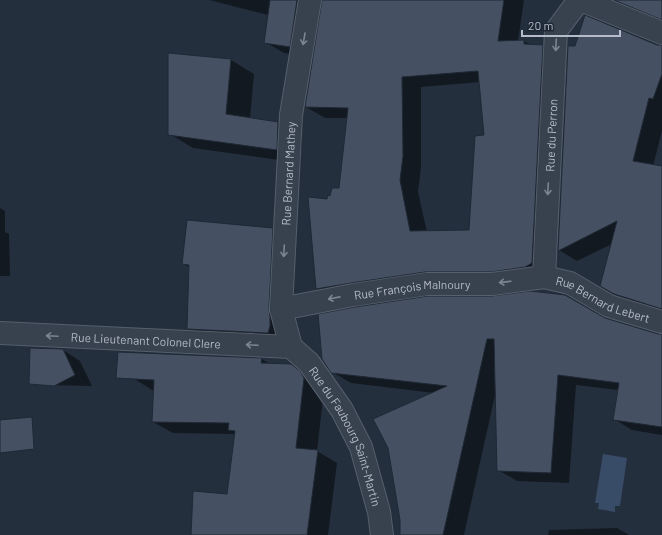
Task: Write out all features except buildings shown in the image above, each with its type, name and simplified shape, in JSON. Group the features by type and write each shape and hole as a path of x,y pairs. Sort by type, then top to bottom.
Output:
{"street":[{"name":"Rue Bernard Mathey","path":"291,347 281,309 291,114 310,0"},
{"path":"580,0 662,33"},
{"name":"Rue du Perron","path":"544,277 556,31 580,0"},
{"name":"Rue François Malnoury","path":"281,309 353,295 427,284 492,284 544,277"},
{"name":"Rue Bernard Lebert","path":"544,277 570,283 610,306 662,322"},
{"name":"Rue Lieutenant Colonel Clere","path":"0,333 291,347"},
{"name":"Rue du Faubourg Saint-Martin","path":"291,347 309,363 342,410 361,447 379,512 382,535"}],"water":[{"path":"603,454 627,458 620,506 615,506 615,512 598,509 599,503 595,503"}]}
